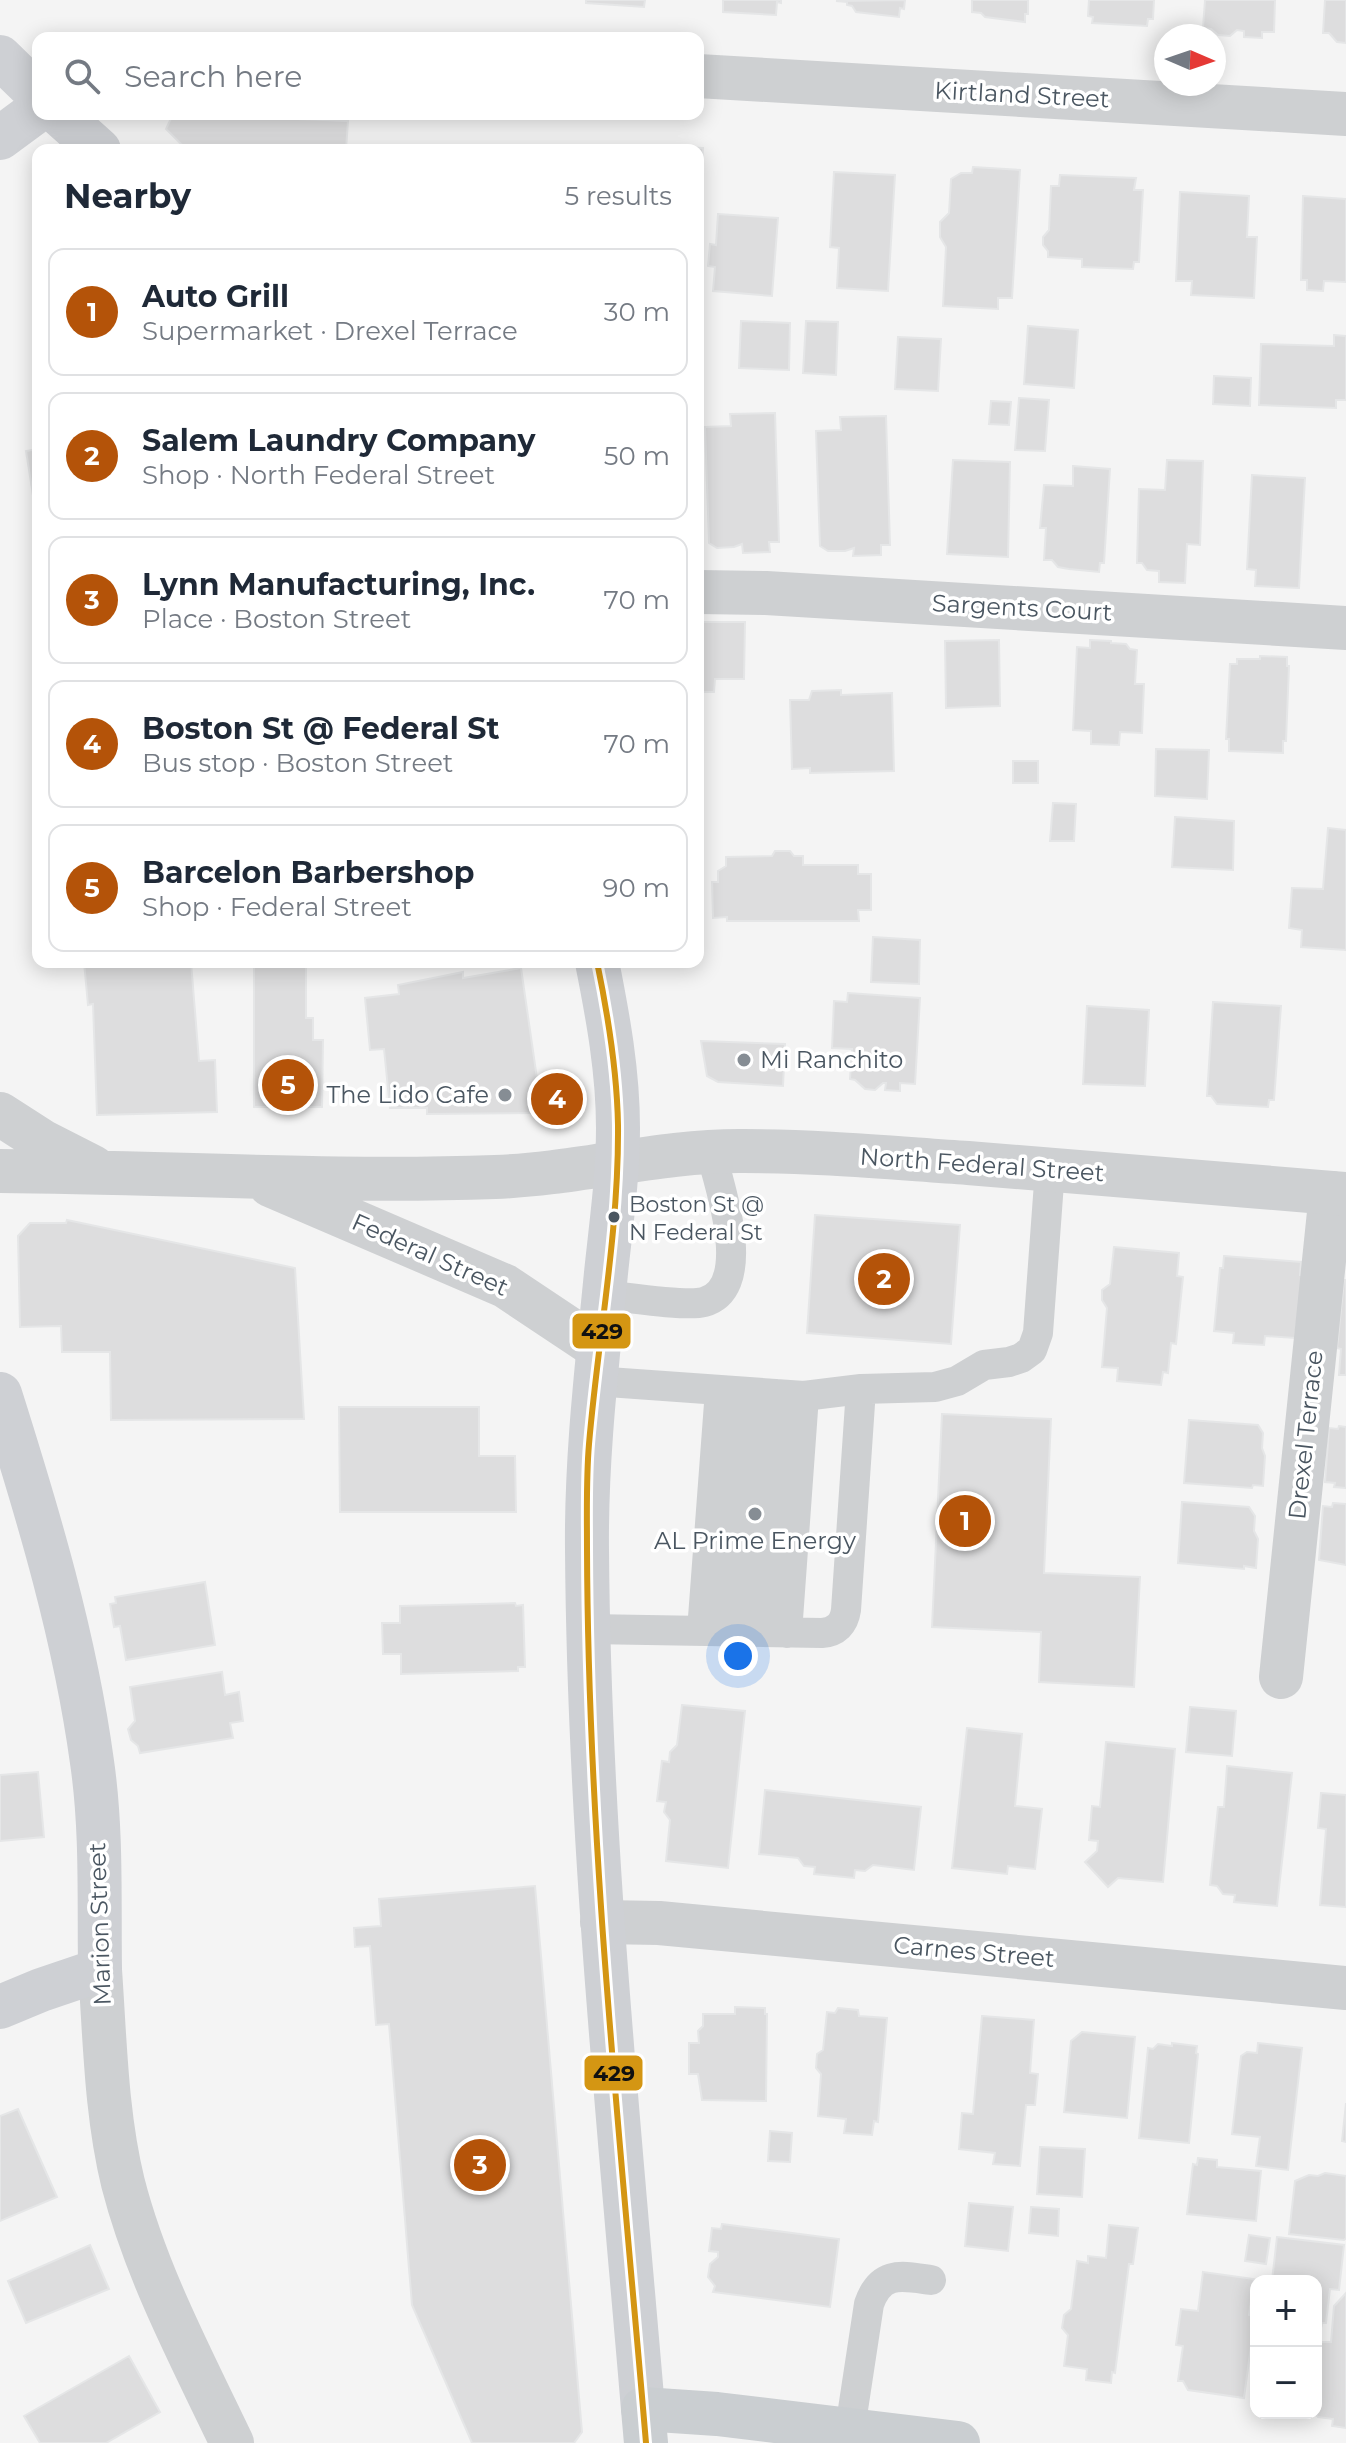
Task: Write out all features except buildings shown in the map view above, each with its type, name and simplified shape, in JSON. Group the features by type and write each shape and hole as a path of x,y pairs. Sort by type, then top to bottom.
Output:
{"main road":[{"path":"0,57 32,88"},
{"path":"0,138 32,114"},
{"path":"66,120 92,144"},
{"path":"598,968 613,1053 617,1162 614,1217 596,1365 588,1501 589,1629 602,1922 644,2426 850,2429 958,2443"},
{"name":"Marion Street","path":"0,1394 54,1579 84,1710 93,1764 98,1842 100,1970"},
{"path":"0,2007 100,1970"}],"street":[{"name":"Kirtland Street","path":"704,76 1346,114"},
{"name":"Sargents Court","path":"704,592 781,594 1346,628"},
{"name":"Federal Street","path":"0,1114 42,1141 103,1172"},
{"name":"North Federal Street","path":"617,1162 711,1153 786,1151 1339,1193"},
{"name":"Federal Street","path":"0,1171 253,1178 495,1177 617,1162"},
{"name":"Federal Street","path":"253,1178 505,1286 596,1365"},
{"name":"Drexel Terrace","path":"1281,1677 1339,1193"},
{"name":"Carnes Street","path":"602,1922 659,1923 1346,1988"},
{"name":"Marion Street","path":"100,1970 115,2141 123,2183 167,2302 232,2443"}],"lane":[{"path":"604,1295 700,1303 718,1295 727,1279 731,1233 711,1153"},
{"path":"596,1365 762,1393 943,1386 976,1368 1016,1361 1032,1350 1038,1333 1050,1169"},
{"path":"589,1629 828,1633 837,1628 845,1615 861,1389"},
{"path":"745,1632 762,1393"},
{"path":"745,1632 762,1393"},
{"path":"850,2429 869,2304 874,2292 882,2282 894,2277 931,2280"}],"transit line":[{"name":"429","path":"598,968 611,1043 618,1125 612,1245 588,1457 589,1661 608,1996 646,2443"}],"place":[{"name":"Mi Ranchito","path":"744,1060"},
{"name":"Barcelon Barbershop","path":"288,1085"},
{"name":"The Lido Cafe","path":"505,1095"},
{"name":"Boston St @ Federal St","path":"557,1099"},
{"name":"Boston St @ N Federal St","path":"614,1217"},
{"name":"Salem Laundry Company","path":"884,1279"},
{"name":"AL Prime Energy","path":"755,1514"},
{"name":"Auto Grill","path":"965,1521"},
{"name":"Lynn Manufacturing, Inc.","path":"480,2165"}]}
